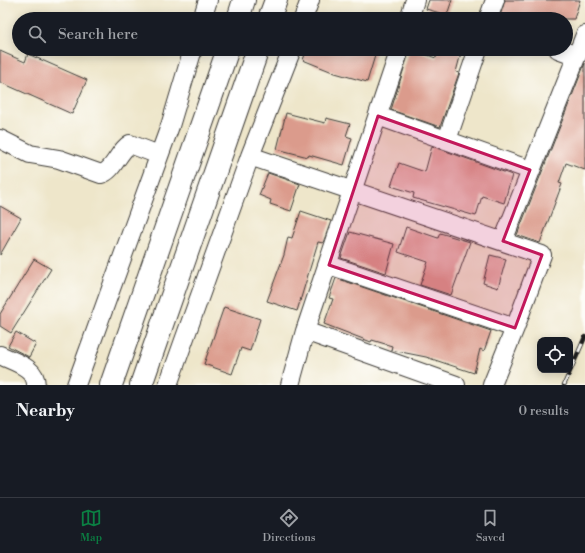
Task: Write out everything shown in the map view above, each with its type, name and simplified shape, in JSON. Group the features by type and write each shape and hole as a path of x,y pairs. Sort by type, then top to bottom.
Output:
{"main road":[{"path":"240,12 244,0"},
{"path":"272,12 276,0"},
{"path":"111,385 226,56"},
{"path":"142,385 256,56"}],"street":[{"path":"204,12 208,0"},
{"path":"306,12 310,0"},
{"path":"412,12 416,0"},
{"path":"491,12 495,0"},
{"path":"503,241 585,35"},
{"path":"573,55 577,56"},
{"path":"76,385 159,155 191,56"},
{"path":"168,385 250,156 289,56"},
{"path":"290,385 305,332 329,265 352,190 398,56"},
{"path":"447,140 476,56"},
{"path":"378,116 530,170"},
{"path":"0,139 30,154 59,159 101,174 108,170 123,150 130,144 159,155"},
{"path":"250,156 542,255 516,328 492,385"},
{"path":"329,265 516,328"},
{"path":"305,332 414,378 456,385"},
{"path":"0,355 29,369 34,375 36,385"}],"highlighted area":[{"path":"378,116 530,170 503,241 542,255 515,328 329,265"}],"building":[{"path":"429,0 452,0 448,12 436,12 426,9"},
{"path":"505,0 580,0 574,19 573,12 501,12"},
{"path":"0,51 25,62 27,56 33,56 87,80 72,114 0,82"},
{"path":"304,56 375,56 367,82 335,73 303,60"},
{"path":"408,56 430,56 436,58 437,56 460,56 456,72 459,73 440,127 391,110"},
{"path":"585,63 585,170 566,163 559,183 562,184 540,243 517,235"},
{"path":"286,113 325,123 326,118 350,124 346,136 352,138 344,165 309,155 308,157 277,149"},
{"path":"432,146 512,175 504,203 482,196 476,216 413,198 414,193 391,186 399,163 425,172"},
{"path":"268,173 300,184 291,211 270,204 271,200 259,195"},
{"path":"0,206 21,218 0,255"},
{"path":"301,211 331,221 323,243 318,242 297,311 267,301 284,255 288,237 292,238"},
{"path":"406,227 438,238 440,233 470,242 451,295 420,285 428,262 398,252"},
{"path":"350,232 394,244 386,273 341,258"},
{"path":"490,255 506,259 498,288 483,283"},
{"path":"34,259 51,269 11,333 0,326 0,314"},
{"path":"336,278 491,331 484,351 480,349 474,373 426,357 391,350 392,346 372,340 371,342 324,324 333,299 329,298"},
{"path":"224,307 260,319 250,351 241,348 232,374 204,364"},
{"path":"16,332 36,344 29,357 8,346"}],"railway":[{"path":"564,385 585,337"}]}
